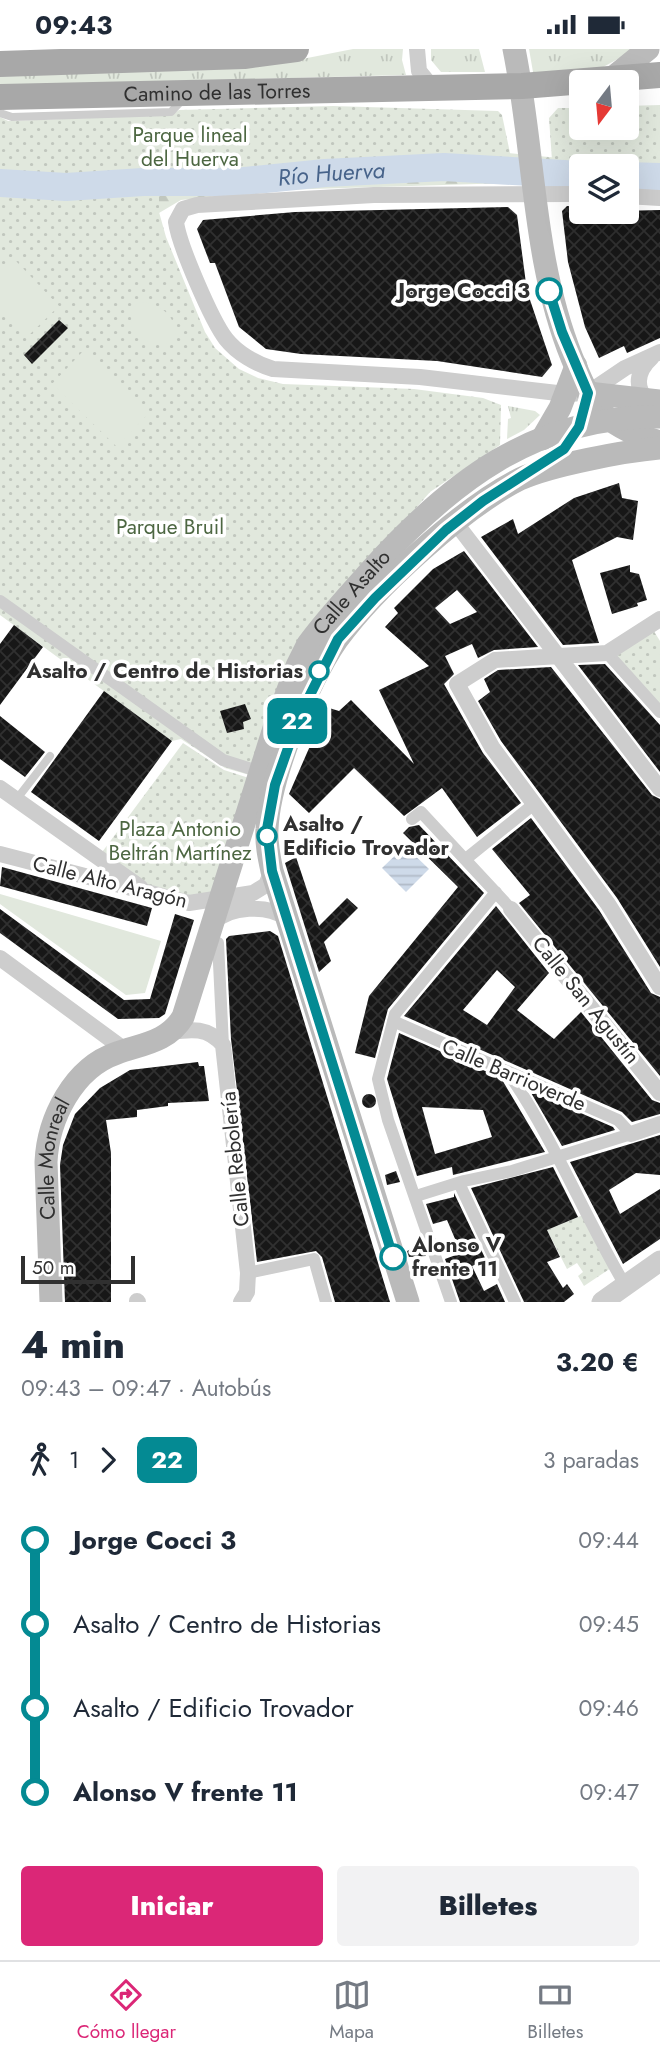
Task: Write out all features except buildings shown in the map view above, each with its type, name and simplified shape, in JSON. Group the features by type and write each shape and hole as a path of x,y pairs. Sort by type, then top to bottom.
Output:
{"main road":[{"name":"Camino de las Torres","path":"0,64 244,56 296,49"},
{"path":"514,49 522,86 547,285 576,366 579,427 564,449 524,477"},
{"path":"622,70 648,49"},
{"name":"Camino de las Torres","path":"639,77 660,75"},
{"name":"Camino de las Torres","path":"0,97 569,83"},
{"path":"577,394 655,406"},
{"path":"577,394 610,419 639,436 660,442"},
{"path":"542,439 577,394"},
{"name":"Calle Asalto","path":"170,1032 183,1017 216,933 220,899 289,686 308,644 407,530 468,478 490,464 542,439 655,406"},
{"name":"Calle Asalto","path":"408,1302 272,871 267,843 268,811 299,717 320,670 351,623 483,501 524,477 601,458 660,448"},
{"path":"125,1050 155,1041 170,1032"},
{"name":"Calle Monreal","path":"51,1302 47,1162 50,1133 73,1087 97,1064 125,1050"}],"street":[{"path":"417,49 419,71 432,87"},
{"path":"569,193 534,189 330,196 197,205 183,209 176,222 222,333 234,347 262,365 279,370 420,377 577,394 657,353"},
{"path":"639,197 660,198"},
{"path":"655,406 639,387 639,376 657,353"},
{"path":"407,530 455,528 660,789"},
{"path":"0,601 223,760 261,772"},
{"path":"660,619 607,653 495,660 457,684 492,747 608,904 660,987"},
{"path":"607,653 660,712"},
{"path":"0,788 148,892"},
{"path":"467,858 534,804"},
{"path":"412,819 421,812 467,858 494,895 511,909"},
{"name":"Calle Alto Aragón","path":"0,854 189,903 261,889 268,882 272,871"},
{"path":"451,1302 388,1120 378,1079 393,1021 413,991 494,895"},
{"path":"223,1045 216,933 223,914 262,909 286,918"},
{"name":"Calle San Agustín","path":"511,909 660,1093"},
{"path":"0,958 125,1050"},
{"name":"Calle Barrioverde","path":"393,1021 618,1120 631,1134"},
{"path":"170,1032 201,1030 210,1033 223,1045"},
{"name":"Calle Rebolería","path":"223,1045 248,1273 247,1291 241,1302"},
{"path":"509,1074 558,1156 604,1250 625,1285"},
{"path":"416,1196 459,1182 485,1178 660,1124"},
{"path":"459,1182 515,1302"},
{"path":"248,1273 314,1259 326,1302"},
{"path":"602,1302 660,1261"}],"lane":[{"path":"0,113 12,117 171,112 189,93"},
{"path":"16,800 50,755"}],"green space":[{"path":"353,49 403,49 402,60 406,75 0,86 0,76 287,62"},
{"path":"431,49 479,49 485,72 441,72 431,60"},
{"path":"529,49 636,49 598,70 533,72"},
{"path":"660,105 660,177 639,176 639,154 569,154 569,175 553,174 549,118 558,108 569,108 569,140 639,140 639,106"},
{"name":"Parque Bruil","path":"333,106 498,111 502,115 514,172 444,167 159,186 159,212 166,237 205,332 215,348 239,369 258,378 283,384 414,389 483,398 501,405 500,445 430,492 389,539 253,776 225,768 181,739 172,741 0,615 0,117 8,121 171,115 179,110"},
{"path":"489,151 569,159 569,181 279,190 181,200 159,213 159,166"},
{"path":"639,157 660,157 660,185 639,184"},
{"path":"15,260 59,306 26,338 0,312 0,274"},
{"path":"139,302 164,310 172,320 176,332 166,345 151,343 131,326 132,309"},
{"path":"86,348 150,412 117,447 52,384"},
{"path":"508,406 535,411 540,415 524,430 507,439 508,419 511,418"},
{"path":"650,625 660,641 660,712 610,656"},
{"name":"Plaza Antonio Beltrán Martínez","path":"183,743 224,770 258,781 220,900 148,892 97,859"},
{"path":"0,894 161,941 145,993 126,995 0,904"},
{"path":"583,1215 611,1268 584,1286 578,1276 583,1272 577,1263 567,1269 547,1230"}],"water":[{"path":"405,846 429,869 406,892 382,868"}],"waterway":[{"name":"Río Huerva","path":"0,183 66,187 143,182 235,182 325,173 444,167 569,174"},
{"name":"Río Huerva","path":"639,176 660,177"}],"bus line":[{"name":"22","path":"393,1257 272,871 267,843 268,811 299,717 327,656 338,639 375,598 446,530 483,501 556,456 579,427 588,393 562,332 549,291"}],"place":[{"name":"Jorge Cocci 3","path":"549,291"},
{"name":"Asalto / Centro de Historias","path":"319,671"},
{"name":"Asalto / Edificio Trovador","path":"267,836"},
{"name":"Alonso V frente 11","path":"393,1257"}],"park label":[{"name":"Parque lineal del Huerva","path":"190,147"}]}
